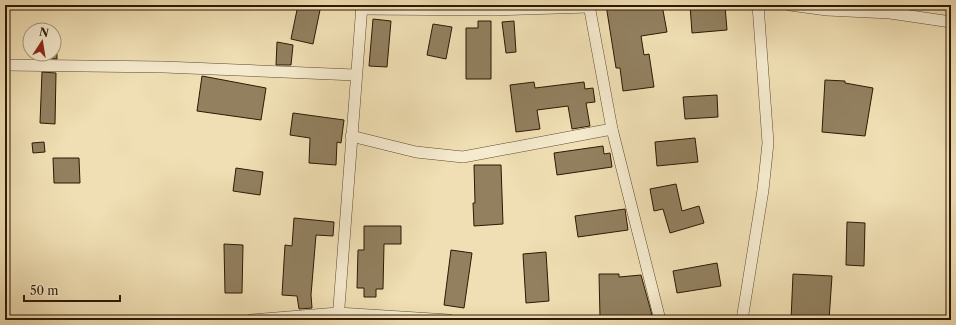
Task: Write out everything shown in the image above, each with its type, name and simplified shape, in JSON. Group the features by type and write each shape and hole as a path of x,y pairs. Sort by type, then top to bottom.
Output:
{"street":[{"path":"742,320 763,190 768,143 758,5"},
{"path":"790,5 827,10 890,13 951,22"},
{"path":"338,316 361,7 495,10 589,6 612,129 660,320"},
{"path":"5,65 164,67 356,76"},
{"path":"351,136 416,152 463,157 612,129"},
{"path":"251,320 338,316 449,320"}],"building":[{"path":"298,5 321,5 313,44 291,39"},
{"path":"606,5 662,5 667,32 641,36 644,55 649,54 654,87 623,91 620,68 616,68"},
{"path":"690,5 725,6 727,30 692,33"},
{"path":"373,19 391,21 387,67 369,66"},
{"path":"478,21 491,21 491,79 466,79 466,28 478,28"},
{"path":"514,21 516,52 506,53 502,22"},
{"path":"433,24 452,27 446,59 427,55"},
{"path":"277,42 293,45 291,65 276,65"},
{"path":"42,72 56,73 55,124 40,123"},
{"path":"202,76 266,88 261,120 197,111"},
{"path":"825,80 845,81 845,83 873,88 865,136 822,132"},
{"path":"534,82 535,88 584,82 585,89 593,88 595,102 586,103 590,126 572,129 568,106 537,110 540,129 516,132 510,85"},
{"path":"717,95 718,117 685,119 683,97"},
{"path":"293,113 344,120 341,143 337,142 336,165 309,163 310,138 290,135"},
{"path":"695,138 698,162 657,166 655,142"},
{"path":"44,142 45,152 33,153 32,143"},
{"path":"603,146 604,154 610,153 612,167 557,175 554,153"},
{"path":"53,158 79,158 80,183 54,183"},
{"path":"474,165 501,165 503,224 474,226"},
{"path":"236,168 263,172 260,195 233,191"},
{"path":"676,184 682,211 699,206 704,223 670,233 663,209 654,211 650,189"},
{"path":"625,209 628,230 578,237 575,216"},
{"path":"294,218 334,222 333,236 316,235 311,295 312,308 299,309 297,296 282,295 285,245 292,246"},
{"path":"847,222 865,223 864,266 846,265"},
{"path":"364,226 401,226 401,244 384,244 383,289 376,289 376,297 364,297 364,288 357,288 358,250 364,250"},
{"path":"224,244 243,245 242,293 225,293"},
{"path":"451,250 472,253 464,308 444,305"},
{"path":"546,252 549,301 526,303 523,254"},
{"path":"717,263 721,286 677,293 673,271"},
{"path":"599,274 619,274 619,277 641,275 652,315 629,318 600,317"},
{"path":"793,274 832,276 829,320 791,320"}]}
